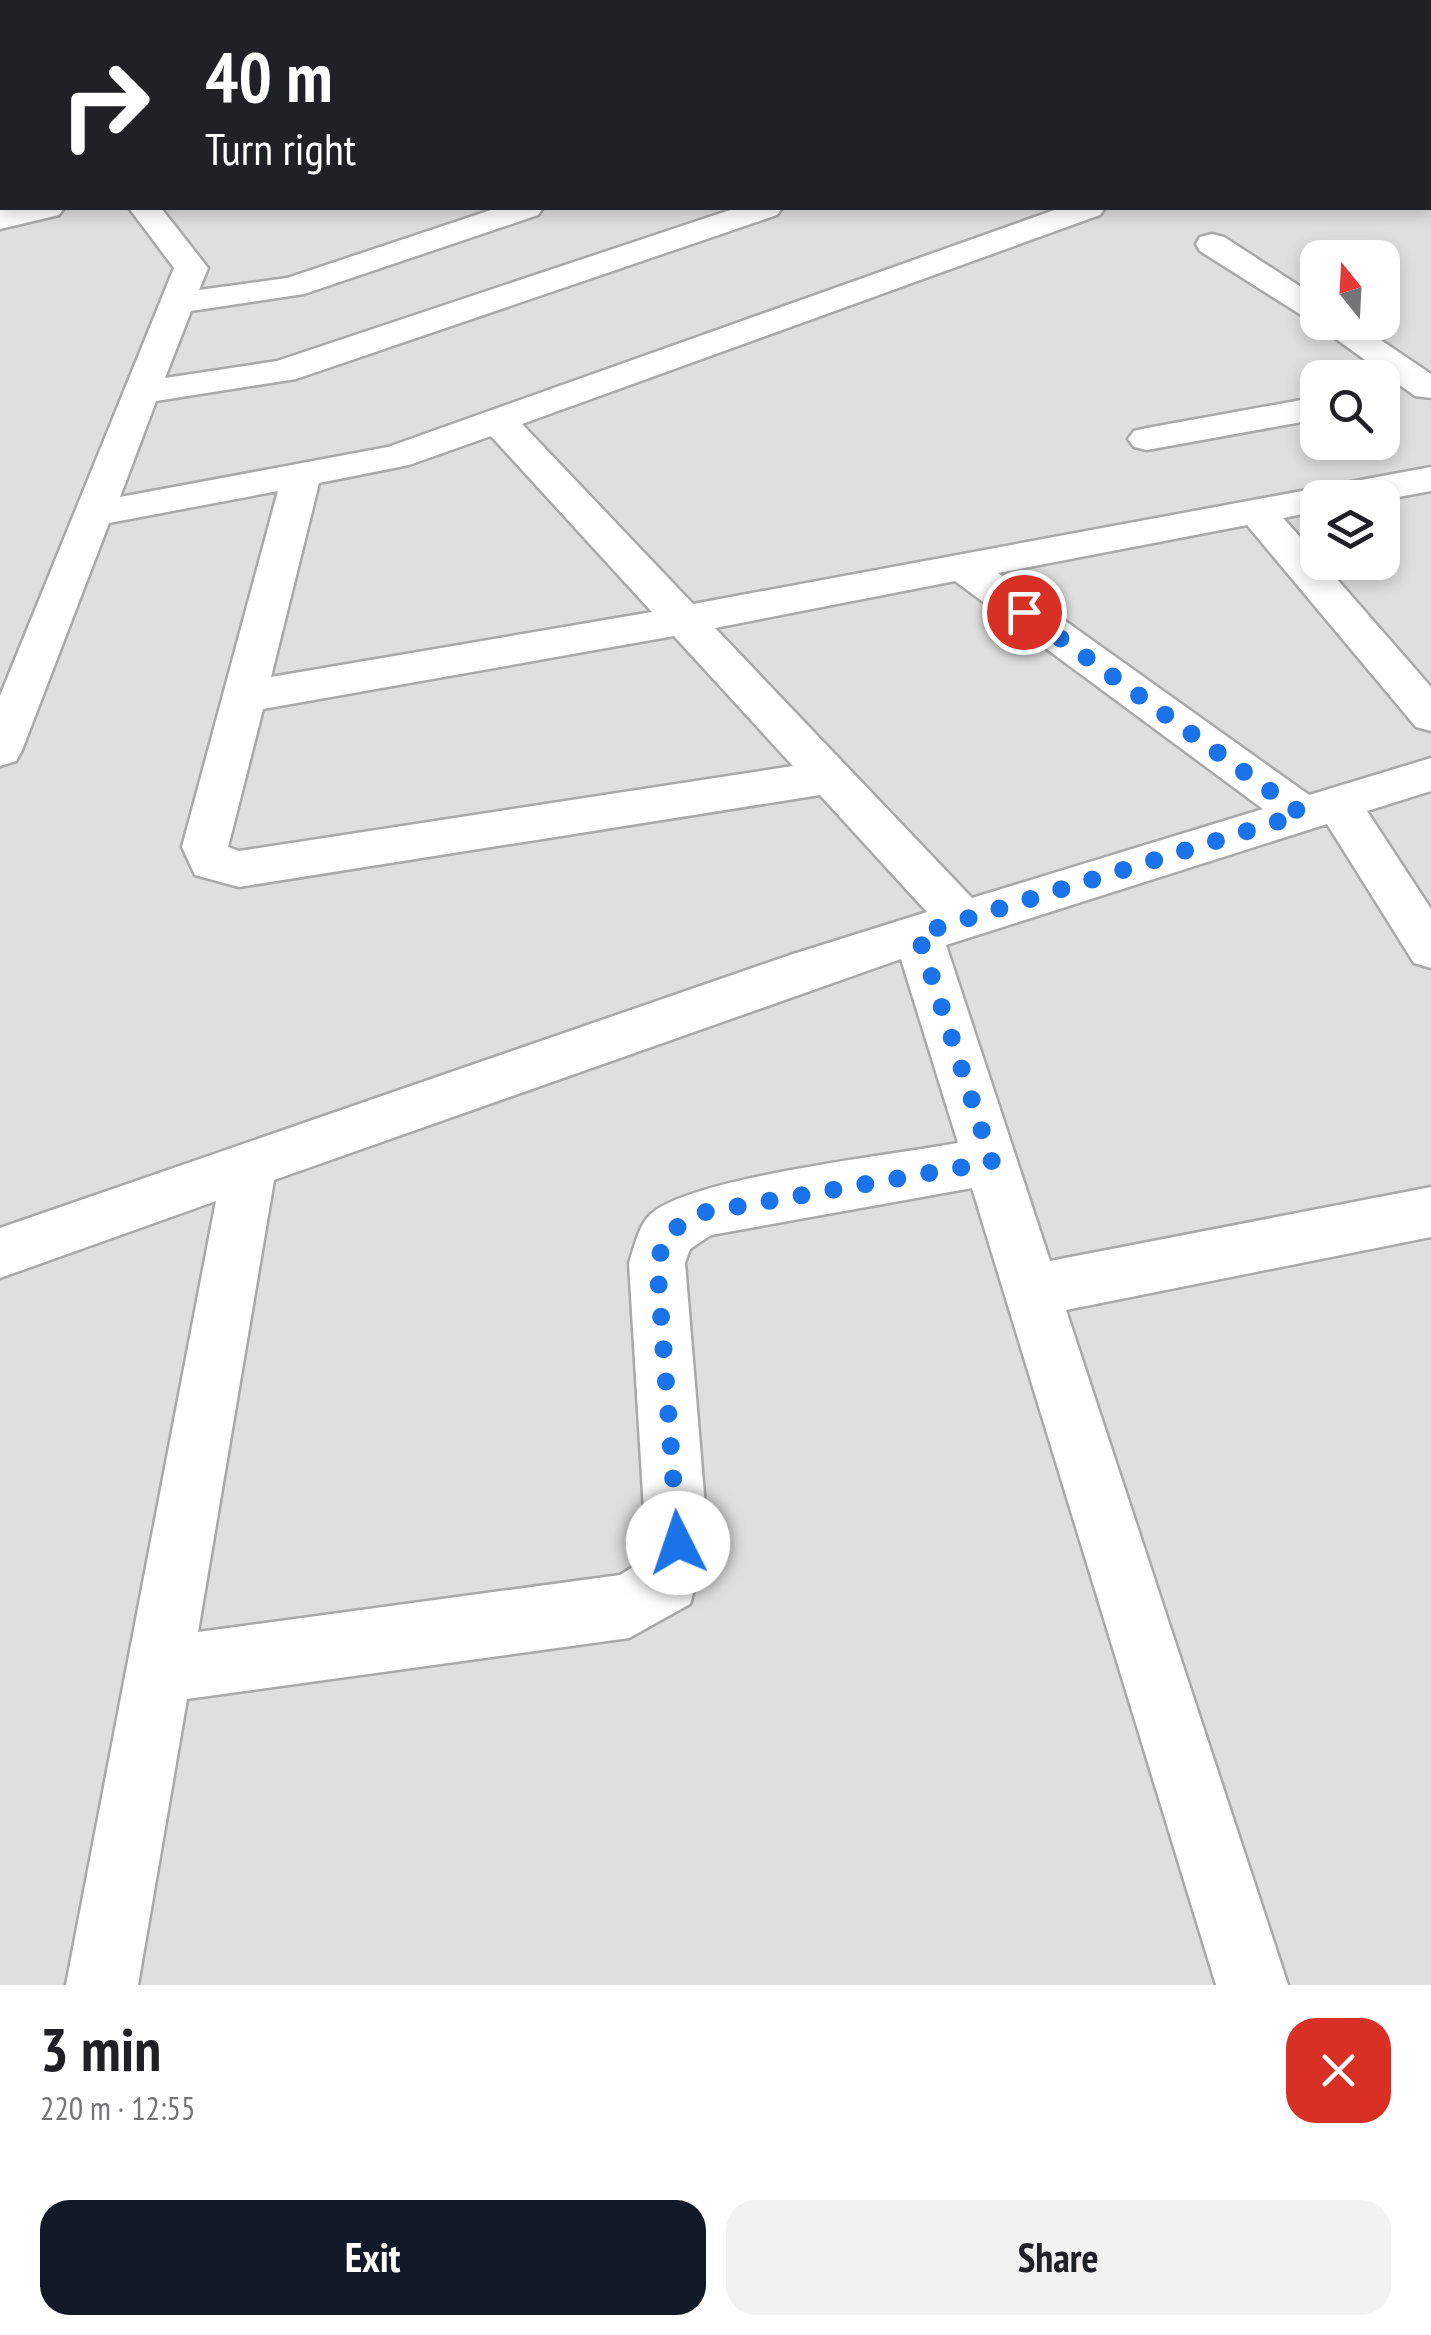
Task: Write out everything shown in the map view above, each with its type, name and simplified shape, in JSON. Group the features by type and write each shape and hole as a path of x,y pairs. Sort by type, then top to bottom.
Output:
{"street":[{"path":"0,219 39,210"},
{"path":"0,748 191,268 147,210"},
{"path":"176,303 292,288 521,210"},
{"path":"141,393 283,372 760,210"},
{"path":"93,514 396,457 1082,210"},
{"path":"1212,244 1300,302"},
{"path":"1358,340 1430,387"},
{"path":"1400,393 1430,387"},
{"path":"1147,439 1300,411"},
{"path":"497,420 830,776 940,927 992,1162 1252,1985"},
{"path":"302,474 205,846 212,862 238,869 830,776"},
{"path":"1400,485 1431,479"},
{"path":"244,697 684,620 1300,502"},
{"path":"1256,511 1431,716"},
{"path":"962,567 1320,808 1431,948"},
{"path":"0,1253 806,969 1431,774"},
{"path":"159,1670 629,1606 668,1582 678,1543 657,1262 668,1233 700,1213 992,1162"},
{"path":"102,1985 250,1165"},
{"path":"1034,1290 1431,1212"}],"shaded area":[{"path":"0,210 1431,210 1431,1985 0,1985"}],"route":[{"path":"678,1543 657,1262 668,1233 700,1213 992,1162 918,934 1302,814 1024,612"}]}
